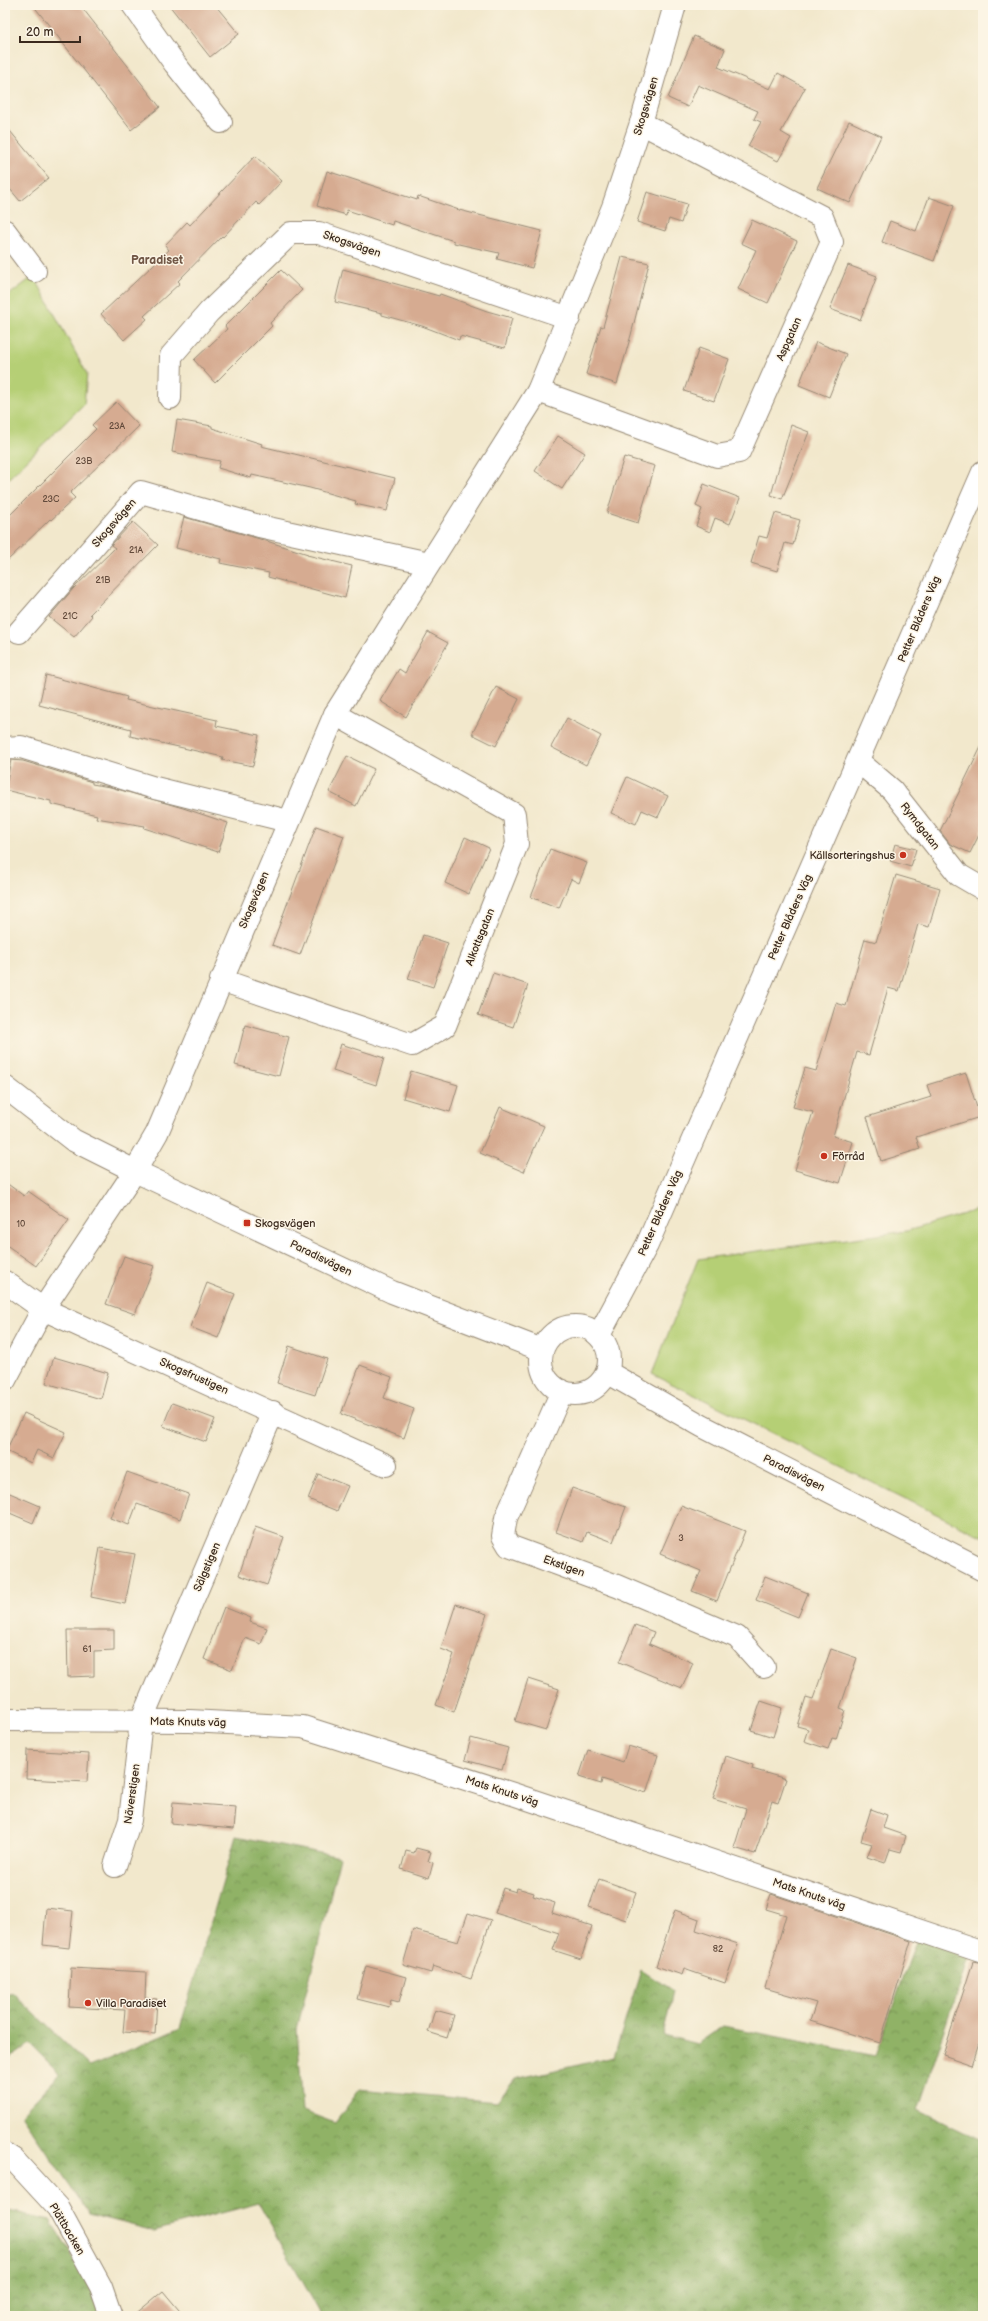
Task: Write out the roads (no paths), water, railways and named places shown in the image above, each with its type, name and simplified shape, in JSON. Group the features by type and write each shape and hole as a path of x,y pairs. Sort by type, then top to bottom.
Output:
{"street":[{"path":"133,5 175,64 222,122"},
{"name":"Skogsvägen","path":"5,1380 43,1309 135,1171 157,1133 288,821 335,714 538,391 613,207 641,123 675,5"},
{"name":"Aspgatan","path":"538,391 717,456 739,452 832,242 822,217 641,123"},
{"path":"5,232 35,271"},
{"name":"Skogsvägen","path":"170,398 171,356 209,312 291,233 319,233 569,318"},
{"name":"Petter Blåders Väg","path":"599,1335 647,1245 983,472"},
{"name":"Skogsvägen","path":"19,632 141,492 258,526 429,563"},
{"name":"Alkottsgatan","path":"221,980 412,1045 445,1026 517,844 514,814 335,714"},
{"path":"5,748 20,747 155,788 288,821"},
{"name":"Rymdgatan","path":"858,761 892,790 959,875 983,889"},
{"name":"Paradisvägen","path":"5,1087 73,1140 135,1171 392,1292 542,1350"},
{"name":"Skogsfrustigen","path":"5,1282 43,1309 273,1412 386,1465"},
{"path":"566,1326 578,1326 590,1329 599,1335 608,1353 607,1372 601,1382 593,1388 573,1394 562,1391 550,1382 542,1370 542,1350 547,1339 556,1331 566,1326"},
{"name":"Paradisvägen","path":"607,1372 702,1426 983,1570"},
{"name":"Ekstigen","path":"562,1391 506,1518 503,1536 508,1546 617,1586 737,1637 764,1667"},
{"name":"Sälgstigen","path":"141,1721 273,1412"},
{"name":"Mats Knuts väg","path":"5,1720 205,1722 303,1727 523,1798 983,1952"},
{"name":"Näverstigen","path":"115,1866 130,1820 141,1721"},
{"name":"Plättbacken","path":"5,2154 13,2159 58,2208 100,2287 111,2316"}],"place":[{"name":"Källsorteringshus","path":"903,855"},
{"name":"Förråd","path":"824,1156"},
{"name":"Skogsvägen","path":"247,1223"},
{"name":"Villa Paradiset","path":"88,2003"}],"district":[{"name":"Paradiset","path":"157,260"}]}
